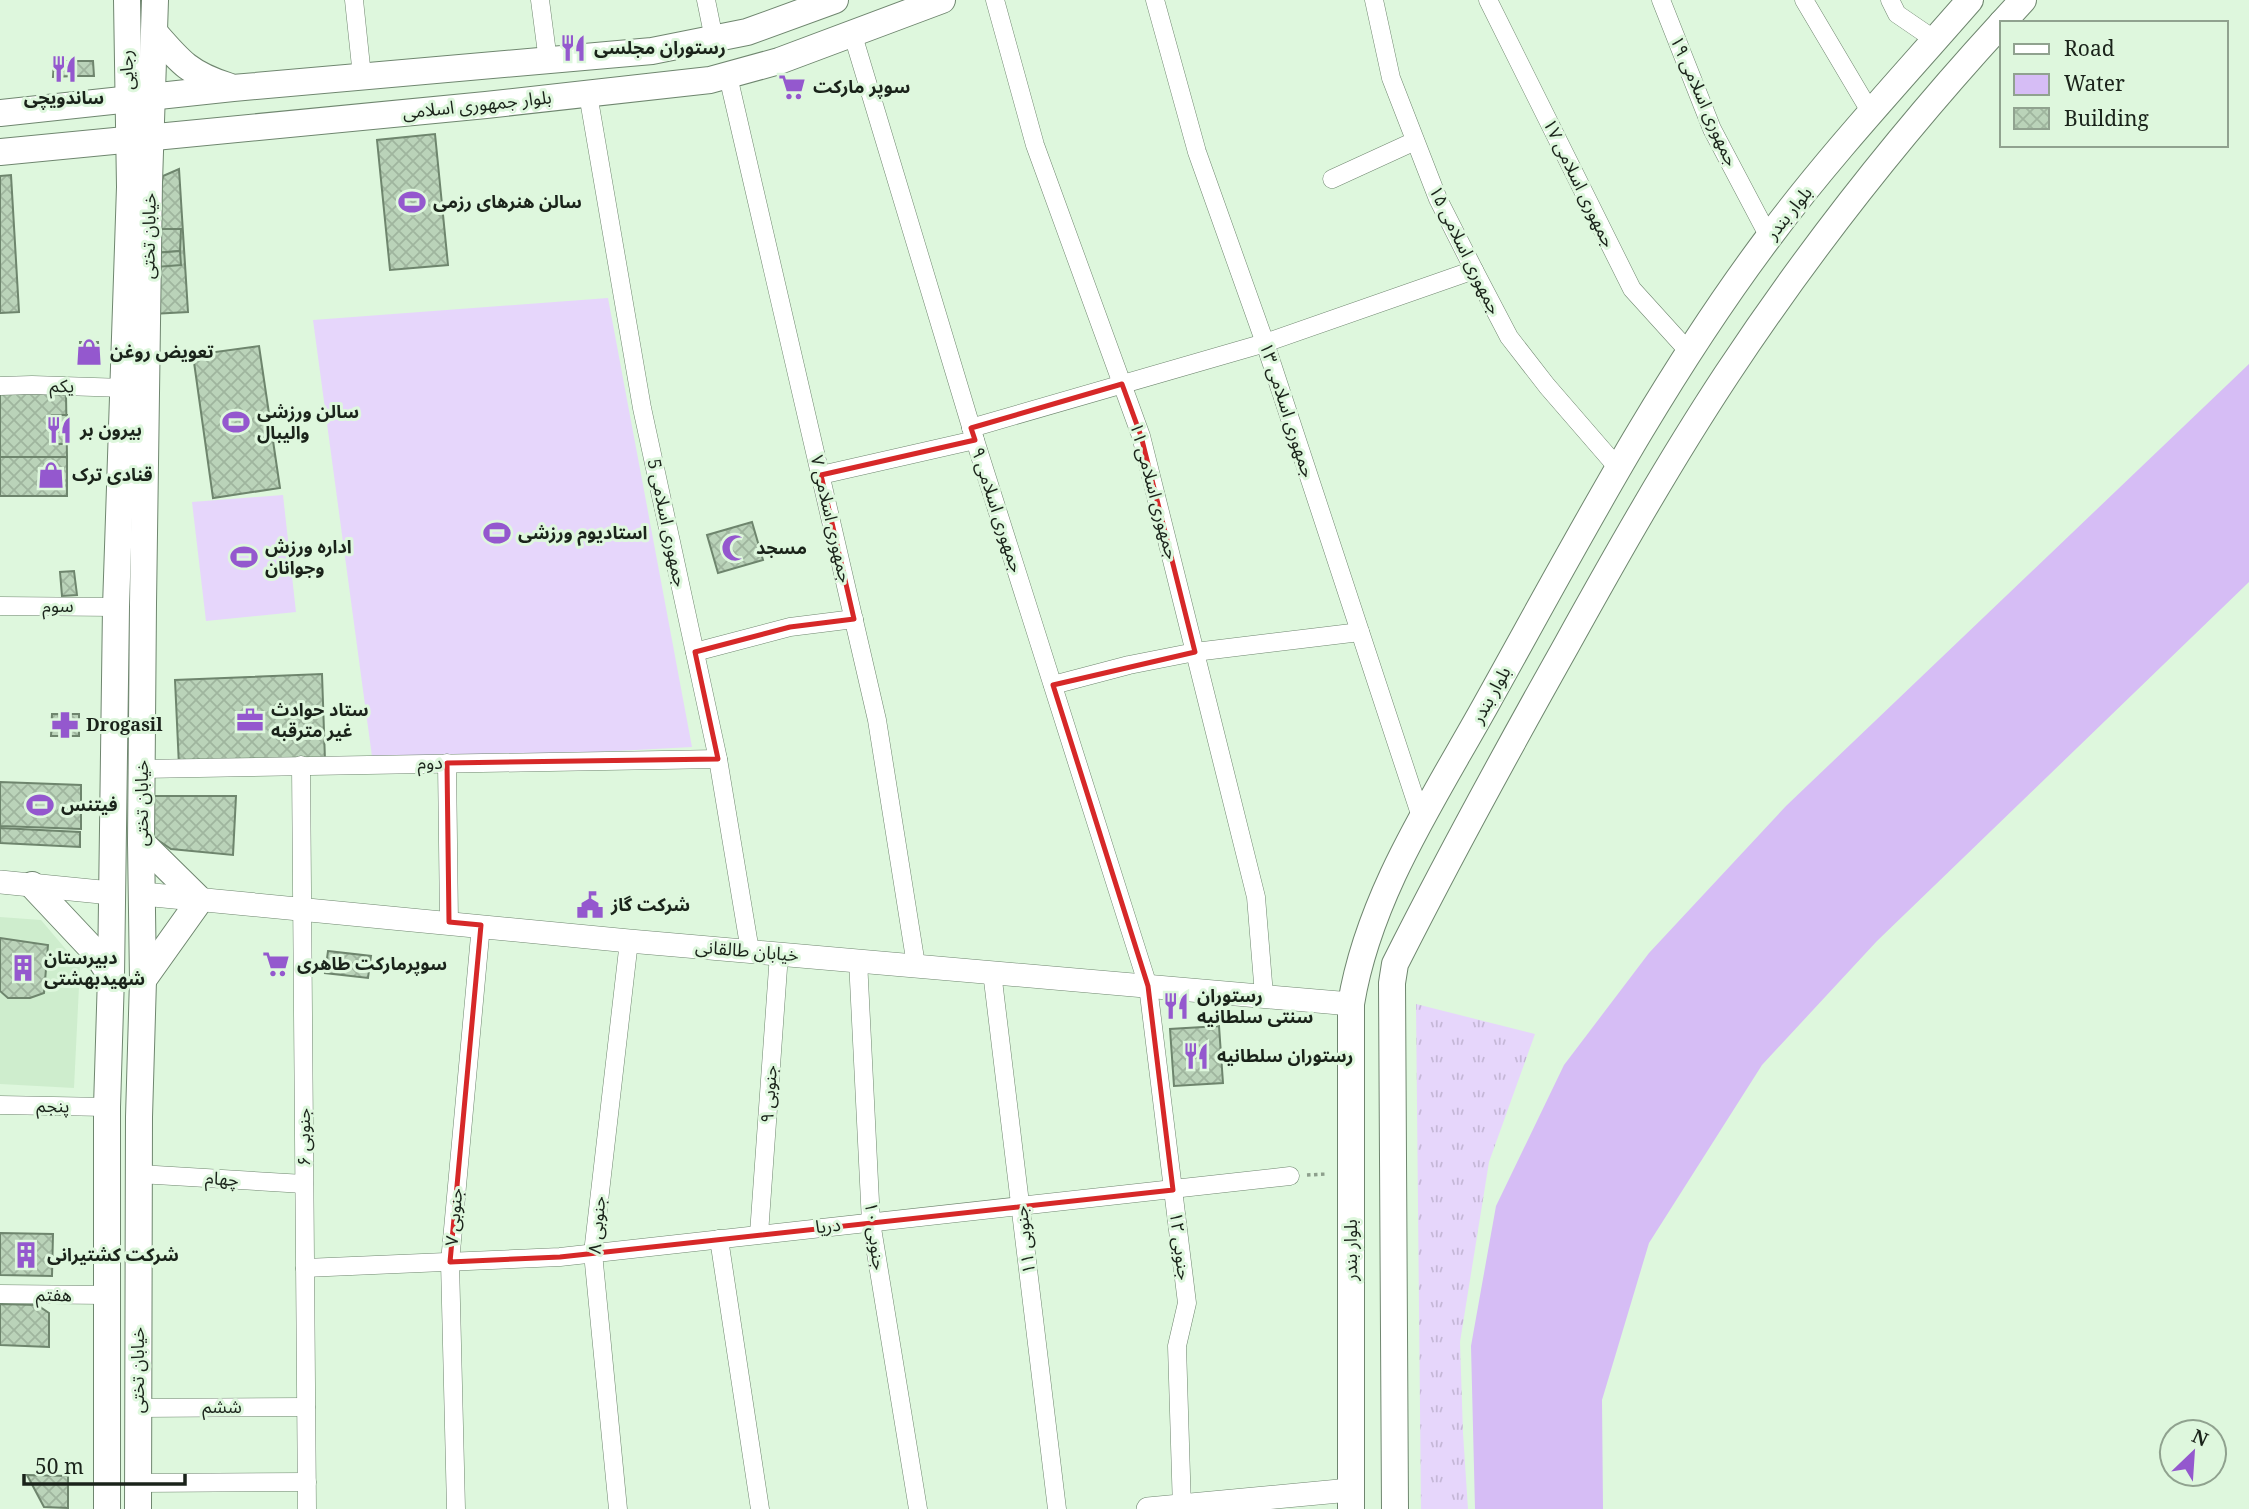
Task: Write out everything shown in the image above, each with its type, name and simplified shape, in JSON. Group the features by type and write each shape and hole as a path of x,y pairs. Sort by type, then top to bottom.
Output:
{"main road":[{"name":"رجایی","path":"127,0 126,38 141,99"},
{"name":"رجایی","path":"140,139 141,99 155,33 155,0"},
{"name":"بلوار جمهوری اسلامی","path":"0,113 233,88 652,51 747,32 835,0"},
{"name":"بلوار جمهوری اسلامی","path":"0,152 588,94 728,76 779,61 942,0"},
{"name":"بلوار بندر","path":"1351,1499 1351,1004 1357,966 1378,905 1422,820 1618,468 1690,353 1769,237 1871,113 1970,0"},
{"path":"2004,21 2023,0"},
{"path":"1395,1509 1392,983 1395,964 1460,836 1649,497 1728,373 1807,260 1881,163 1953,76 2000,25"},
{"path":"155,33 181,63 202,78 233,88"},
{"path":"91,103 113,80 126,38"},
{"path":"94,143 140,185 165,155 193,133"},
{"name":"خیابان تختی","path":"138,1509 139,1174 143,980 140,139"},
{"name":"خیابان تختی","path":"107,1509 107,1107 116,607 125,388 140,185"},
{"path":"141,842 200,900 143,980"},
{"path":"32,885 96,953 111,976"},
{"path":"111,893 143,894"}],"street":[{"path":"354,0 362,76"},
{"path":"540,0 548,61"},
{"path":"706,0 714,39"},
{"name":"جمهوری اسلامی ۱۱","path":"995,0 1035,145 1141,436 1256,897 1264,995"},
{"name":"جمهوری اسلامی ۱۳","path":"1155,0 1197,152 1265,343 1422,820"},
{"name":"جمهوری اسلامی ۱۵","path":"1374,0 1391,78 1438,199 1474,270 1509,337 1546,386 1618,468"},
{"name":"جمهوری اسلامی ۱۷","path":"1488,0 1632,289 1690,353"},
{"name":"جمهوری اسلامی ۱۹","path":"1661,0 1712,129 1769,237"},
{"path":"1804,0 1871,113"},
{"path":"1890,0 1897,14 1935,40"},
{"name":"جمهوری اسلامی ۹","path":"852,32 973,434 1148,986"},
{"name":"جمهوری اسلامی ۷","path":"728,76 877,720 916,965"},
{"name":"جمهوری اسلامی 5","path":"588,94 642,408 718,759 750,951"},
{"path":"1332,179 1415,141"},
{"path":"821,475 973,434 1122,384 1265,343 1474,270"},
{"name":"یکم","path":"0,386 125,388"},
{"name":"سوم","path":"0,606 116,607"},
{"path":"695,652 790,627 854,619"},
{"path":"1053,685 1129,665 1195,652 1360,632"},
{"name":"دوم","path":"142,769 718,759"},
{"path":"447,763 449,922"},
{"name":"۶ جنوبی","path":"301,765 307,1509"},
{"path":"0,882 111,893"},
{"name":"خیابان طالقانی","path":"143,894 629,941 1351,1004"},
{"name":"۷ جنوبی","path":"456,1509 450,1262 481,925"},
{"name":"۸ جنوبی","path":"618,1509 593,1253 629,941"},
{"name":"۹ جنوبی","path":"759,1234 779,954"},
{"name":"۱۰ جنوبی","path":"858,960 871,1222 918,1509"},
{"name":"۱۱ جنوبی","path":"992,972 1057,1509"},
{"name":"۱۲ جنوبی","path":"1148,986 1187,1303 1177,1346 1181,1508"},
{"name":"پنجم","path":"0,1105 107,1107"},
{"name":"چهام","path":"139,1174 304,1184"},
{"name":"دریا","path":"305,1268 593,1253 1290,1176"},
{"path":"719,1239 760,1509"},
{"name":"هفتم","path":"0,1294 107,1295"},
{"name":"ششم","path":"137,1408 306,1407"},
{"path":"138,1483 307,1482"},
{"path":"1148,1509 1351,1499"}],"path":[{"path":"1290,1176 1350,1173"}],"highlighted area":[{"path":"1122,384 1141,436 1195,652 1053,685 1148,986 1173,1190 560,1257 450,1262 481,925 449,922 447,763 718,759 695,652 790,627 854,619 821,475 975,440 971,428"}],"shaded area":[{"path":"0,917 41,920 80,966 74,1088 0,1084"}],"green space":[{"name":"استادیوم ورزشی","path":"608,298 692,747 373,764 313,320"},
{"name":"اداره ورزش وجوانان","path":"283,495 296,612 206,621 192,502"},
{"path":"1416,1004 1535,1034 1489,1162 1460,1342 1468,1509 1421,1509"}],"water":[{"path":"2249,364 2249,582 1877,941 1762,1065 1649,1243 1602,1400 1603,1509 1475,1509 1471,1346 1496,1206 1564,1065 1649,953 1786,806"}],"building":[{"name":"ساندویچی","path":"54,61 73,61 74,76 53,77"},
{"path":"73,61 93,61 94,76 74,76"},
{"name":"سالن هنرهای رزمی","path":"435,134 448,265 390,270 377,140"},
{"path":"179,169 188,312 152,314 154,229 163,176"},
{"path":"11,175 19,312 0,313 0,176"},
{"path":"154,229 181,229 180,251 155,253"},
{"path":"180,251 181,265 156,267 155,253"},
{"name":"تعویض روغن","path":"80,342 98,342 99,361 81,361"},
{"name":"سالن ورزشی والیبال","path":"259,346 280,488 213,498 193,355"},
{"path":"0,394 66,394 67,457 0,457"},
{"name":"بیرون بر","path":"52,415 67,415 67,444 52,444"},
{"path":"0,457 67,457 67,496 0,496"},
{"name":"مسجد","path":"752,522 763,560 718,573 707,535"},
{"path":"74,571 77,595 62,596 60,572"},
{"name":"ستاد حوادث غیر مترقبه","path":"322,674 325,760 179,766 175,680"},
{"name":"Drogasil","path":"52,714 79,714 79,736 51,736"},
{"name":"فیتنس","path":"0,782 81,785 81,829 0,826"},
{"path":"145,796 236,796 233,855 171,849 152,836"},
{"path":"0,828 80,832 80,847 0,843"},
{"name":"دبیرستان شهیدبهشتی","path":"0,938 48,945 44,993 30,998 8,998 0,991"},
{"path":"328,951 371,956 368,978 325,973"},
{"name":"رستوران سلطانیه","path":"1219,1026 1223,1083 1174,1086 1170,1029"},
{"name":"شرکت کشتیرانی","path":"0,1233 53,1234 52,1276 0,1275"},
{"path":"0,1304 37,1305 49,1313 49,1347 0,1345"},
{"path":"27,1475 68,1476 68,1508 44,1507"}],"place":[{"name":"رستوران مجلسی","path":"573,48"},
{"name":"ساندویچی","path":"64,69"},
{"name":"سوپر مارکت","path":"792,87"},
{"name":"سالن هنرهای رزمی","path":"412,202"},
{"name":"تعویض روغن","path":"89,352"},
{"name":"سالن ورزشی والیبال","path":"236,422"},
{"name":"بیرون بر","path":"59,430"},
{"name":"قنادی ترک","path":"51,475"},
{"name":"استادیوم ورزشی","path":"497,533"},
{"name":"مسجد","path":"735,548"},
{"name":"اداره ورزش وجوانان","path":"244,557"},
{"name":"ستاد حوادث غیر مترقبه","path":"250,720"},
{"name":"Drogasil","path":"65,725"},
{"name":"فیتنس","path":"40,805"},
{"name":"شرکت گاز","path":"590,905"},
{"name":"سوپرمارکت طاهری","path":"276,964"},
{"name":"دبیرستان شهیدبهشتی","path":"23,968"},
{"name":"رستوران سنتی سلطانیه","path":"1176,1006"},
{"name":"رستوران سلطانیه","path":"1196,1056"},
{"name":"شرکت کشتیرانی","path":"26,1255"}]}
